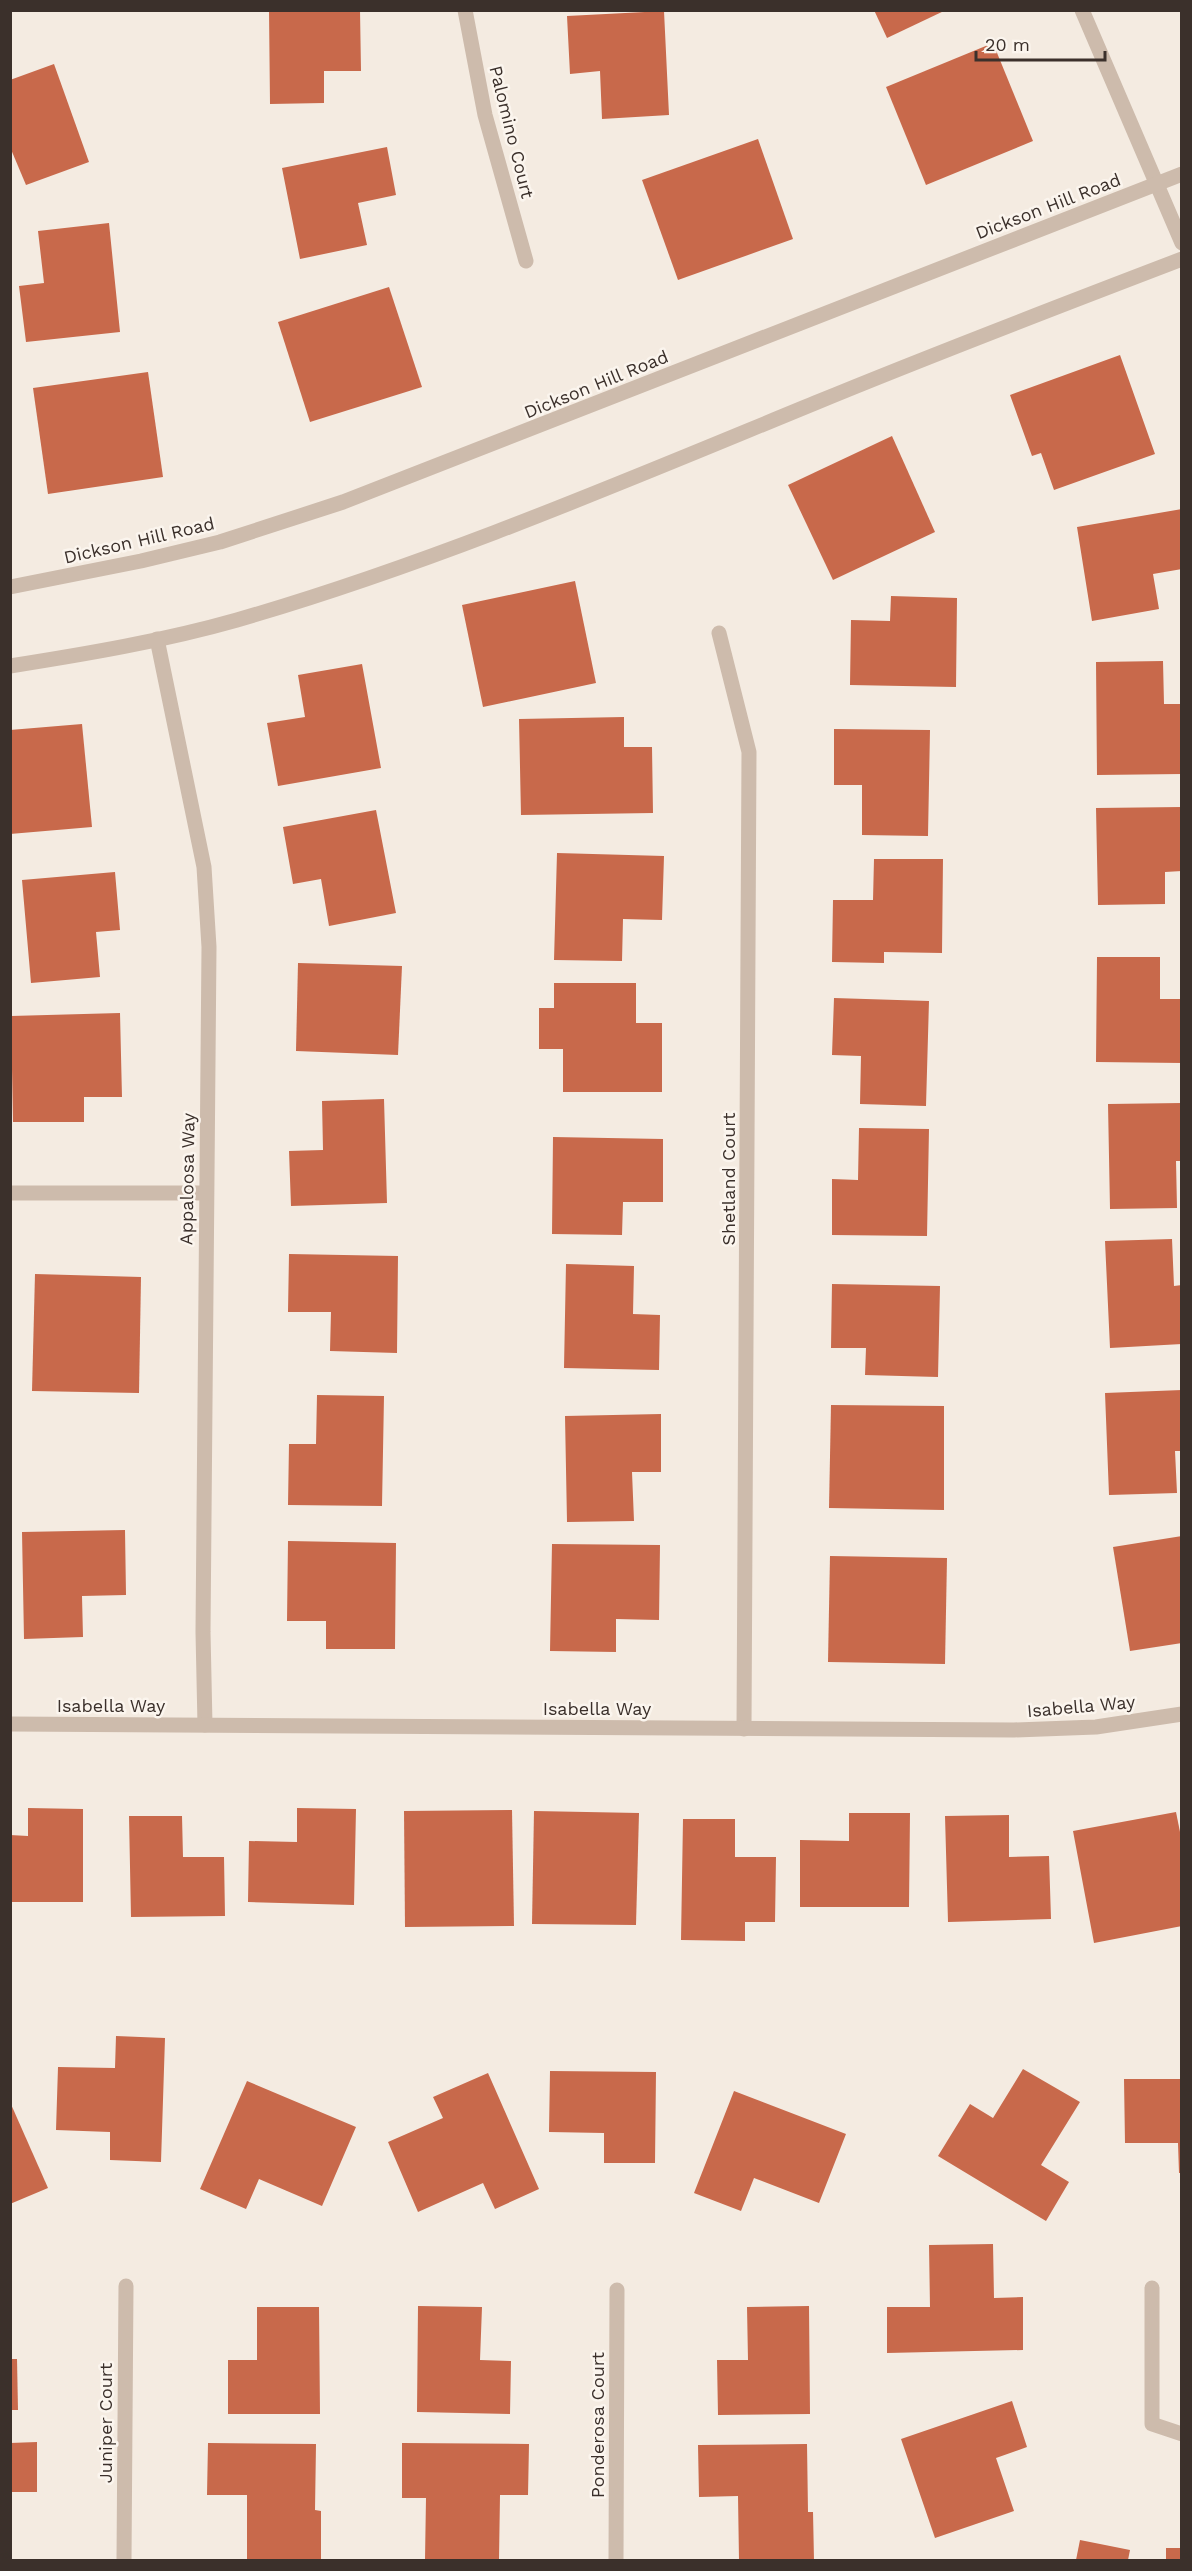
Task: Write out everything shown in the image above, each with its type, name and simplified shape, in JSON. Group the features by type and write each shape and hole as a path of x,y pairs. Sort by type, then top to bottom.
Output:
{"street":[{"name":"Palomino Court","path":"465,10 486,115 526,261"},
{"path":"1082,10 1182,243"},
{"name":"Dickson Hill Road","path":"10,586 141,561 220,542 343,502 1182,174"},
{"path":"10,666 157,639 235,621 369,578 540,514 857,386 1182,259"},
{"name":"Shetland Court","path":"719,633 749,752 744,1729"},
{"name":"Appaloosa Way","path":"157,639 204,867 209,947 203,1632 205,1725"},
{"path":"10,1193 206,1193"},
{"name":"Isabella Way","path":"10,1724 1014,1730 1096,1727 1182,1714"},
{"name":"Juniper Court","path":"124,2560 126,2286"},
{"path":"1152,2288 1152,2424 1182,2434"},
{"name":"Ponderosa Court","path":"616,2560 617,2289"}],"building":[{"path":"269,10 360,10 361,71 324,71 324,103 270,104"},
{"path":"874,10 946,10 887,38"},
{"path":"664,11 669,115 602,119 600,71 570,74 567,16"},
{"path":"993,43 1033,141 926,185 886,87"},
{"path":"54,64 89,162 26,185 10,147 10,80"},
{"path":"758,139 793,239 678,280 642,180"},
{"path":"387,147 396,195 358,203 367,245 300,259 282,168"},
{"path":"109,223 120,332 26,342 19,286 44,283 38,231"},
{"path":"389,287 422,387 310,422 278,322"},
{"path":"1120,355 1155,454 1054,490 1041,453 1032,456 1010,395"},
{"path":"148,372 163,477 48,494 33,388"},
{"path":"892,436 935,532 833,580 788,485"},
{"path":"1182,509 1182,569 1153,574 1159,609 1092,621 1077,527"},
{"path":"575,581 596,683 483,707 462,605"},
{"path":"891,596 957,598 956,687 850,685 851,620 890,621"},
{"path":"1163,661 1164,704 1182,704 1182,774 1097,775 1096,662"},
{"path":"362,664 381,768 278,786 267,723 305,717 298,675"},
{"path":"624,717 624,747 652,747 653,813 521,815 519,719"},
{"path":"82,724 92,827 10,834 10,730"},
{"path":"834,729 930,730 928,836 862,835 862,785 834,785"},
{"path":"1182,807 1182,871 1165,872 1165,904 1098,905 1096,808"},
{"path":"376,810 396,913 329,926 321,879 293,884 283,827"},
{"path":"557,853 664,856 662,920 623,919 622,961 554,960"},
{"path":"874,859 943,859 942,953 884,952 884,963 832,962 833,900 873,900"},
{"path":"115,872 120,930 96,932 100,977 31,983 22,880"},
{"path":"1097,957 1160,957 1160,999 1182,999 1182,1063 1096,1062"},
{"path":"298,963 402,966 398,1055 296,1051"},
{"path":"554,983 636,983 636,1023 662,1023 662,1092 563,1092 563,1049 539,1049 539,1008 554,1008"},
{"path":"834,998 929,1001 926,1106 860,1104 861,1056 832,1055"},
{"path":"120,1013 122,1097 84,1097 84,1122 13,1122 11,1016"},
{"path":"384,1099 387,1203 291,1206 289,1151 323,1150 322,1101"},
{"path":"1182,1103 1182,1161 1176,1161 1177,1208 1110,1209 1108,1104"},
{"path":"859,1128 929,1129 927,1236 832,1235 832,1179 858,1180"},
{"path":"553,1137 663,1139 663,1202 623,1202 622,1235 552,1234"},
{"path":"1172,1239 1174,1286 1182,1285 1182,1344 1110,1348 1105,1241"},
{"path":"289,1254 398,1256 397,1353 330,1351 331,1312 288,1312"},
{"path":"566,1264 634,1266 633,1314 660,1315 659,1370 564,1368"},
{"path":"35,1274 141,1277 139,1393 32,1391"},
{"path":"832,1284 940,1286 938,1377 865,1375 866,1348 831,1348"},
{"path":"1182,1390 1182,1451 1175,1451 1177,1493 1109,1495 1105,1393"},
{"path":"317,1395 384,1396 382,1506 288,1505 289,1444 316,1444"},
{"path":"831,1405 944,1406 944,1510 829,1508"},
{"path":"661,1414 661,1472 632,1472 634,1521 567,1522 565,1416"},
{"path":"125,1530 126,1595 82,1596 83,1637 24,1639 22,1532"},
{"path":"1182,1536 1182,1643 1130,1651 1113,1547"},
{"path":"288,1541 396,1543 395,1649 326,1649 326,1621 287,1621"},
{"path":"552,1544 660,1545 659,1620 616,1619 616,1652 550,1651"},
{"path":"830,1556 947,1558 945,1664 828,1662"},
{"path":"28,1808 83,1809 83,1902 10,1902 10,1835 28,1836"},
{"path":"297,1808 356,1809 354,1905 248,1902 249,1841 297,1842"},
{"path":"512,1810 514,1926 405,1927 404,1811"},
{"path":"534,1811 639,1813 636,1925 532,1924"},
{"path":"1176,1812 1182,1842 1182,1926 1094,1943 1073,1831"},
{"path":"849,1813 910,1813 909,1907 800,1907 800,1840 849,1841"},
{"path":"1009,1815 1009,1857 1049,1856 1051,1919 948,1922 945,1816"},
{"path":"129,1816 182,1816 183,1857 224,1857 225,1916 131,1917"},
{"path":"683,1819 735,1819 735,1857 776,1857 775,1922 745,1922 745,1941 681,1940"},
{"path":"116,2036 165,2038 161,2162 110,2160 110,2132 56,2130 58,2067 115,2068"},
{"path":"1023,2069 1080,2102 1041,2165 1069,2182 1046,2221 938,2156 970,2104 993,2118"},
{"path":"550,2071 656,2072 655,2163 604,2163 604,2133 549,2132"},
{"path":"488,2073 539,2189 495,2209 483,2183 418,2212 388,2142 443,2118 433,2097"},
{"path":"1124,2079 1182,2079 1182,2173 1179,2173 1178,2143 1125,2143"},
{"path":"247,2081 356,2127 322,2206 259,2179 246,2209 200,2189"},
{"path":"734,2091 846,2134 819,2203 754,2178 741,2211 694,2193"},
{"path":"10,2102 48,2188 10,2204"},
{"path":"993,2244 994,2298 1023,2297 1023,2350 887,2353 887,2307 930,2307 929,2245"},
{"path":"418,2306 482,2307 480,2360 511,2361 510,2414 417,2412"},
{"path":"809,2306 810,2414 718,2415 717,2360 748,2360 747,2307"},
{"path":"257,2307 319,2307 320,2414 228,2414 228,2360 257,2360"},
{"path":"10,2359 17,2359 18,2410 10,2410"},
{"path":"1012,2401 1027,2447 996,2458 1014,2511 935,2538 901,2439"},
{"path":"37,2442 37,2492 10,2492 10,2443"},
{"path":"208,2443 316,2444 315,2510 321,2511 321,2560 247,2560 247,2495 207,2495"},
{"path":"402,2443 529,2444 528,2495 500,2495 499,2560 425,2560 426,2498 402,2498"},
{"path":"807,2444 808,2512 813,2512 814,2560 739,2560 738,2496 699,2497 698,2445"},
{"path":"1080,2540 1130,2550 1128,2560 1076,2560"},
{"path":"1166,2548 1182,2548 1182,2560 1166,2560"}]}
